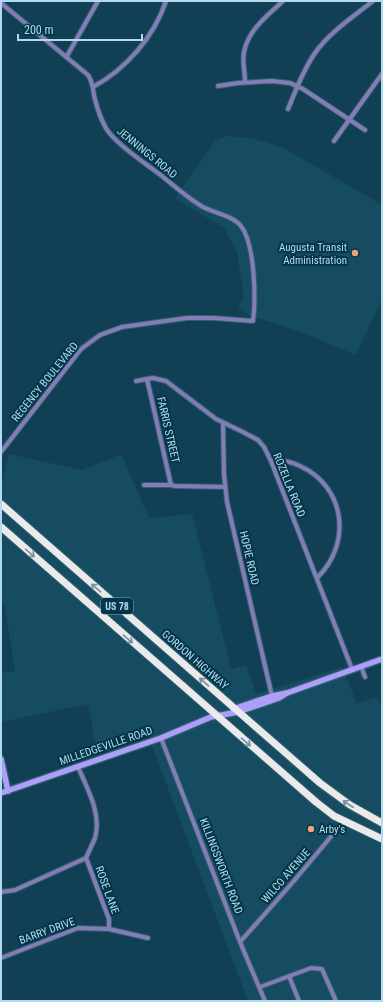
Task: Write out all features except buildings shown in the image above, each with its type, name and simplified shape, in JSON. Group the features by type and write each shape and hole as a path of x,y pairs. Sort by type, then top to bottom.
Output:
{"highway":[{"name":"GORDON HIGHWAY","path":"1,504 331,792 350,805 382,823"},
{"name":"US 78","path":"1,527 316,802 334,816 345,820 382,840"}],"street":[{"path":"67,56 98,1"},
{"path":"93,87 121,67 142,45 158,21 166,1"},
{"path":"246,82 243,59 247,42 259,24 283,1"},
{"path":"288,109 309,63 320,46 338,28 373,1"},
{"name":"JENNINGS ROAD","path":"1,3 88,74 104,125 108,133 121,146 192,199 216,213 234,220 240,225 250,247 255,292 253,321"},
{"path":"334,141 382,74"},
{"path":"218,86 246,82 272,81 290,83 298,86 365,130"},
{"name":"REGENCY BOULEVARD","path":"1,452 82,350 100,335 122,327 187,318 214,318 253,321"},
{"name":"ROZELLA ROAD","path":"136,381 147,379 166,381 223,423 258,440 264,447 352,669"},
{"name":"FARRIS STREET","path":"147,379 171,485"},
{"name":"HOPIE ROAD","path":"223,423 225,487 253,618 272,696"},
{"path":"271,462 280,461 293,463 315,474 326,487 337,507 340,519 337,547 328,564 317,578"},
{"path":"144,485 225,487"},
{"name":"MILLEDGEVILLE ROAD","path":"236,710 272,696 287,693 382,659"},
{"path":"361,666 365,677"},
{"name":"MILLEDGEVILLE ROAD","path":"1,793 161,738 216,716 280,698 287,693"},
{"name":"KILLINGSWORTH ROAD","path":"161,738 240,942 265,1001"},
{"path":"1,759 8,791"},
{"path":"1,892 15,890 86,858 95,837 97,821 93,802 78,767"},
{"name":"WILCO AVENUE","path":"240,942 345,820"},
{"name":"ROSE LANE","path":"86,858 109,919 109,929"},
{"name":"BARRY DRIVE","path":"1,958 78,928 109,929 148,938"},
{"path":"260,987 311,968 322,969 336,1001"},
{"path":"289,976 299,1001"}],"shaded area":[{"path":"226,136 251,138 284,148 382,205 382,299 356,355 296,330 248,315 238,307 244,297 237,252 224,228 175,198 215,141"},
{"path":"9,454 81,470 121,454 149,518 192,514 231,669 246,665 256,694 342,667 357,703 378,697 382,709 382,1001 248,1001 148,735 97,751 88,704 1,722 1,673 15,671 4,603 1,603 1,486"}],"place":[{"name":"Augusta Transit Administration","path":"355,253"},
{"name":"Arby's","path":"311,829"}]}
